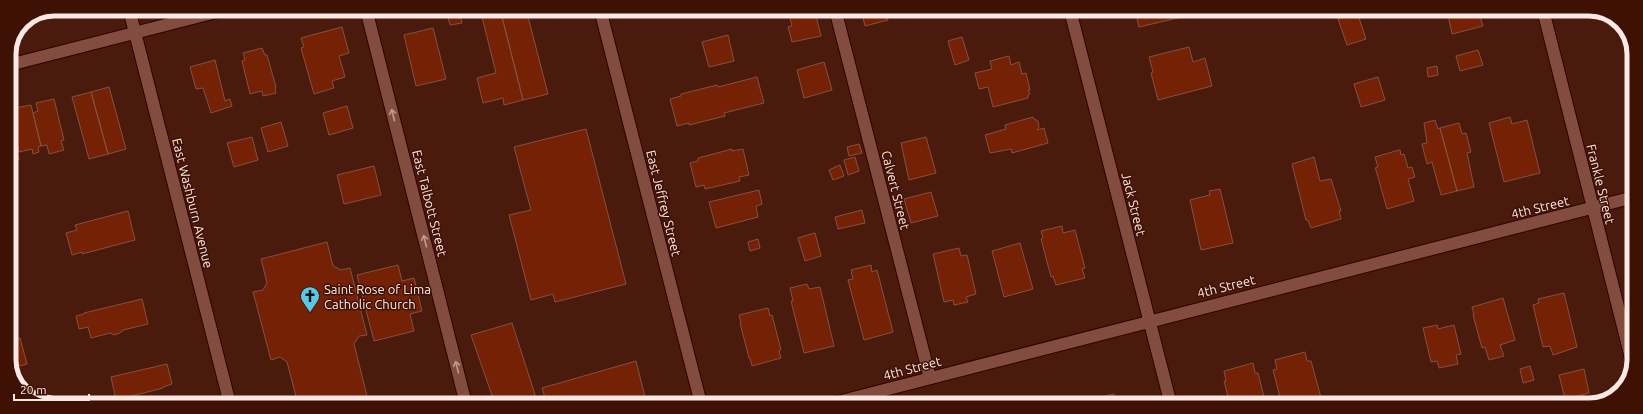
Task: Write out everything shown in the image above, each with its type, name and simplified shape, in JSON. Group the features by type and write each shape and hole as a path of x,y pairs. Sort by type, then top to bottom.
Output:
{"street":[{"name":"East Washburn Avenue","path":"131,16 228,398"},
{"path":"16,63 201,16"},
{"name":"East Talbott Street","path":"368,16 464,398"},
{"name":"East Jeffrey Street","path":"602,16 699,398"},
{"name":"Calvert Street","path":"837,16 930,378"},
{"name":"Jack Street","path":"1072,16 1169,398"},
{"name":"Frankle Street","path":"1545,16 1627,342"},
{"name":"4th Street","path":"850,398 1627,199"}],"building":[{"path":"448,16 460,16 462,23 450,25"},
{"path":"482,16 502,16 523,100 504,105 503,98 483,103 477,78 496,73"},
{"path":"502,16 528,16 548,94 523,100"},
{"path":"798,16 816,16 821,36 792,42 788,27 792,26 790,18"},
{"path":"863,16 887,16 888,20 865,26"},
{"path":"1136,16 1186,16 1139,27"},
{"path":"1346,16 1358,16 1366,39 1347,45 1338,19"},
{"path":"1448,16 1484,16 1480,17 1483,26 1452,34"},
{"path":"342,27 349,53 339,56 345,77 332,81 334,88 314,94 301,48 304,47 301,38"},
{"path":"433,28 446,79 416,86 404,35"},
{"path":"728,35 734,61 709,67 702,42"},
{"path":"962,37 969,60 955,65 948,41"},
{"path":"1189,47 1193,62 1205,58 1212,86 1158,100 1151,73 1153,72 1149,57"},
{"path":"262,48 265,55 267,55 276,87 276,93 263,96 262,91 250,94 242,61 245,60 243,53"},
{"path":"1478,50 1483,65 1460,71 1456,56"},
{"path":"1009,56 1011,65 1019,62 1022,74 1026,73 1030,90 1028,90 1030,94 1028,95 1028,98 993,107 988,87 979,89 975,73 992,69 990,61"},
{"path":"215,60 225,101 230,99 232,106 211,113 203,88 196,89 190,67"},
{"path":"824,62 832,90 804,98 797,70"},
{"path":"1437,66 1438,75 1428,77 1427,68"},
{"path":"757,77 764,103 724,113 725,116 689,125 689,123 677,126 670,99 681,96 681,94 717,85 718,87"},
{"path":"1378,77 1385,100 1361,107 1354,84"},
{"path":"109,87 126,149 108,154 91,92"},
{"path":"91,92 108,154 89,159 72,97"},
{"path":"54,99 64,140 61,141 64,150 49,154 47,145 41,146 33,113 38,111 36,103"},
{"path":"31,105 41,146 38,147 39,152 33,154 32,149 19,152 16,139 16,108"},
{"path":"347,106 353,128 329,135 323,113"},
{"path":"1033,117 1038,121 1039,127 1037,130 1044,128 1048,143 1012,153 1011,149 990,153 985,135 1006,129 1005,125"},
{"path":"1510,117 1512,124 1527,120 1540,173 1504,182 1489,123"},
{"path":"1435,120 1438,129 1440,128 1457,191 1441,195 1432,162 1427,164 1422,144 1427,143 1424,123"},
{"path":"281,122 288,146 268,152 261,128"},
{"path":"1459,123 1462,134 1466,133 1471,152 1467,153 1474,187 1457,191 1440,128"},
{"path":"586,129 626,284 555,302 553,294 531,300 509,215 531,210 514,147"},
{"path":"252,137 258,160 234,167 227,143"},
{"path":"926,137 936,173 909,180 901,143"},
{"path":"16,140 19,152 17,152 19,160 16,161"},
{"path":"859,144 862,153 849,156 847,147"},
{"path":"732,149 732,151 743,149 749,175 739,177 740,181 705,189 704,185 696,187 690,163 698,161 698,158"},
{"path":"1400,150 1401,155 1404,154 1408,168 1412,167 1415,177 1408,179 1414,201 1387,209 1375,168 1378,167 1375,157"},
{"path":"855,157 859,171 848,175 844,160"},
{"path":"1314,157 1320,181 1331,179 1341,211 1339,211 1341,219 1311,228 1308,220 1306,220 1292,164"},
{"path":"840,165 844,176 833,180 829,170"},
{"path":"374,166 381,195 344,204 337,175"},
{"path":"1220,189 1233,243 1201,250 1190,200 1210,195 1209,191"},
{"path":"759,190 762,204 756,206 758,217 716,228 709,202"},
{"path":"931,192 938,216 911,223 904,199"},
{"path":"862,210 865,223 838,229 835,217"},
{"path":"128,211 135,240 82,254 82,252 72,255 66,233 77,230 75,225"},
{"path":"1062,226 1063,233 1075,230 1085,268 1082,269 1085,278 1056,285 1053,276 1051,277 1041,239 1043,238 1041,231"},
{"path":"815,233 821,256 805,261 798,238"},
{"path":"758,239 760,248 750,251 748,242"},
{"name":"Saint Rose of Lima Catholic Church","path":"327,242 333,266 341,270 350,268 367,335 359,336 354,344 368,398 296,398 287,362 280,357 271,360 253,292 263,290 267,283 261,259"},
{"path":"1020,243 1033,289 1004,297 992,251"},
{"path":"959,248 961,256 967,255 976,294 966,297 968,302 954,305 953,300 944,302 933,254"},
{"path":"398,265 402,281 414,278 422,311 410,314 414,331 374,341 357,275"},
{"path":"871,265 872,272 877,270 893,332 864,340 848,280 853,279 851,270"},
{"path":"807,284 809,289 820,287 834,346 804,353 791,301 793,301 790,288"},
{"path":"1564,293 1577,347 1553,355 1550,346 1543,347 1533,305 1539,303 1538,299"},
{"path":"1503,298 1515,340 1500,345 1504,356 1489,360 1485,347 1482,348 1472,307"},
{"path":"142,299 148,324 123,330 114,335 110,333 91,338 88,327 79,329 76,316"},
{"path":"768,308 770,316 772,315 781,350 779,351 781,358 752,366 739,315"},
{"path":"512,323 536,398 493,398 471,335"},
{"path":"1437,325 1438,329 1454,325 1461,354 1456,355 1458,364 1439,368 1437,361 1431,362 1423,328"},
{"path":"20,338 27,364 17,367 16,362 16,339"},
{"path":"1305,352 1307,361 1311,361 1321,398 1280,398 1273,370 1277,369 1275,360"},
{"path":"636,361 645,398 545,398 542,388"},
{"path":"1253,363 1255,373 1258,373 1264,397 1269,396 1269,398 1228,398 1224,381 1226,381 1224,371"},
{"path":"167,364 172,384 163,388 124,398 116,398 111,377"},
{"path":"1530,366 1534,380 1523,383 1520,369"},
{"path":"1584,369 1589,393 1565,398 1559,375"},
{"path":"1114,394 1116,398 1096,398"}],"place":[{"name":"Saint Rose of Lima Catholic Church","path":"310,313"}]}
